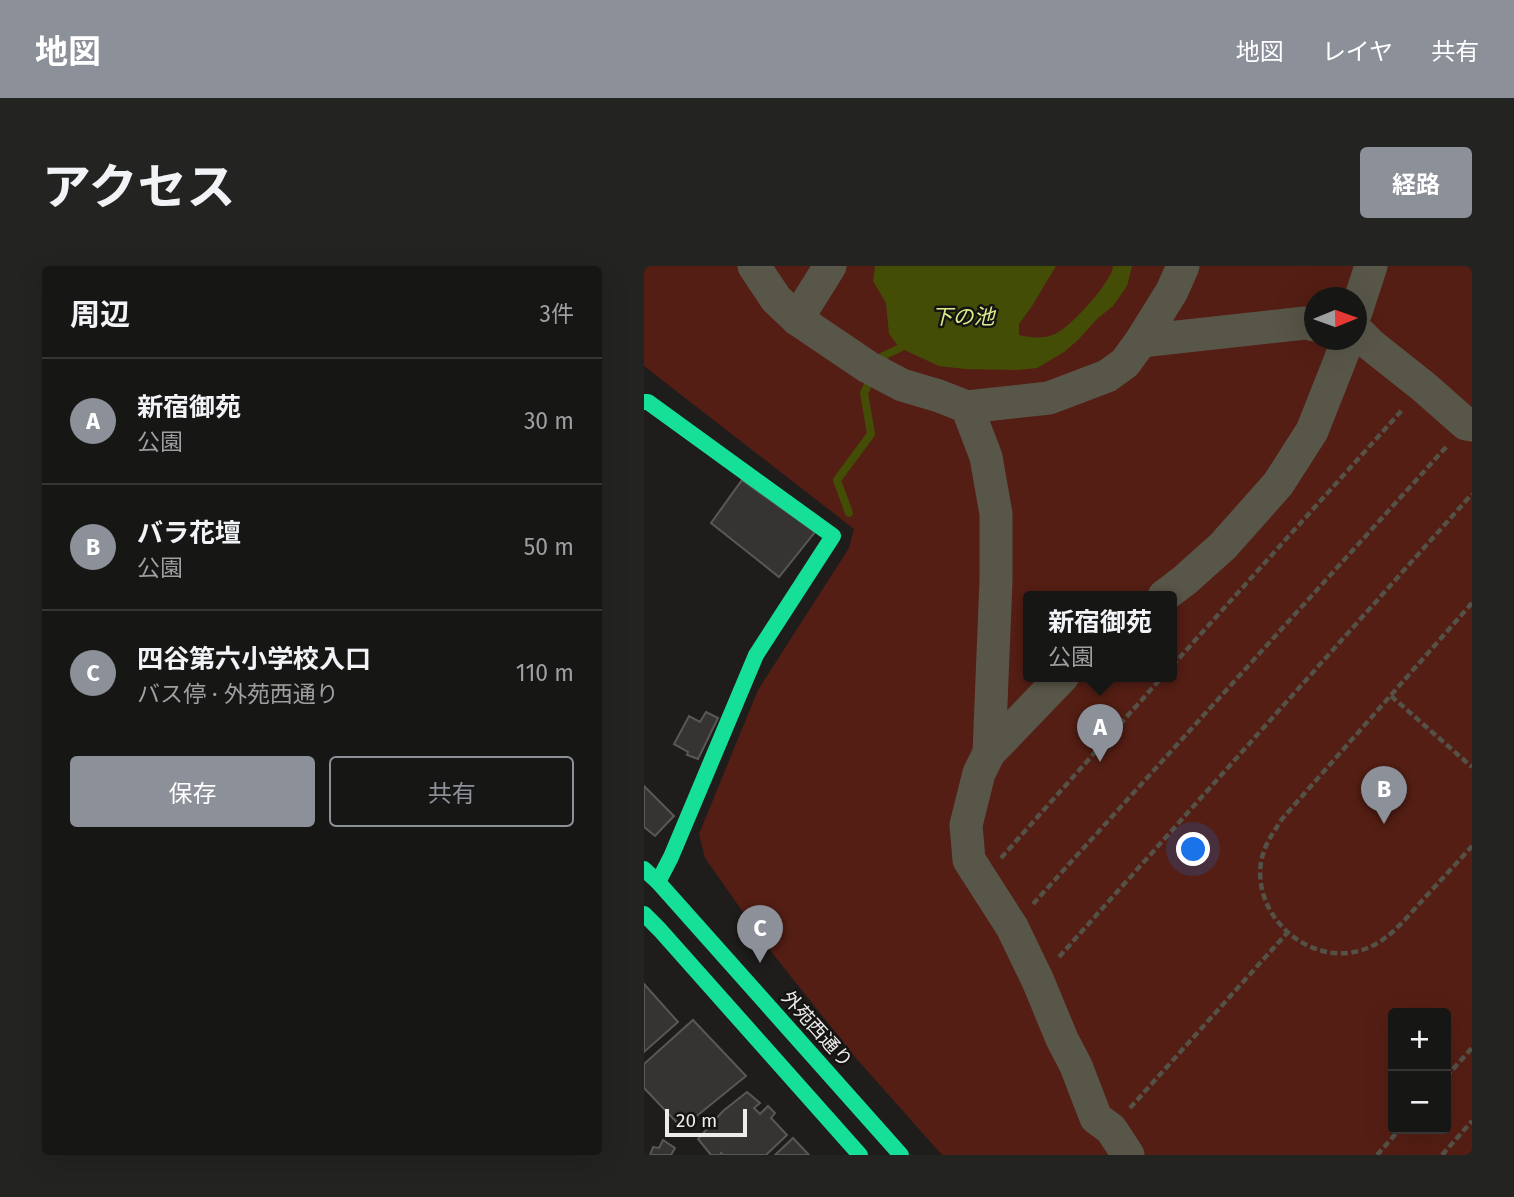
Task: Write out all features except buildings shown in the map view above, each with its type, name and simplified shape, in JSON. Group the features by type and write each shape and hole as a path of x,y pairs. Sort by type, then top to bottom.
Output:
{"main road":[{"path":"644,402 648,402 833,536 757,655 676,846 658,882"},
{"name":"外苑西通り","path":"644,869 901,1155"},
{"path":"644,914 860,1155"}],"street":[{"path":"754,266 776,299 797,319 884,376 953,402 1049,398 1107,376 1125,363 1141,341 1172,291 1183,266"},
{"path":"797,319 830,266"},
{"path":"1364,287 1371,266"},
{"path":"1141,341 1304,323"},
{"path":"1367,341 1469,424"},
{"path":"1171,591 1223,546 1278,484 1312,431 1344,350"},
{"path":"953,402 986,457 996,514 989,753"},
{"path":"1057,682 989,753 979,773 966,825 969,860 1013,927 1076,1066 1096,1118 1119,1142"}],"path":[{"path":"1177,660 1424,387"},
{"path":"1013,927 1469,424"},
{"path":"1038,981 1472,494"},
{"path":"1472,603 1282,819 1267,842 1261,862 1261,882 1265,900 1274,919 1287,933 1304,945 1319,951 1354,952 1373,946 1393,932 1472,846"},
{"path":"982,880 1158,682"},
{"path":"1391,696 1472,767"},
{"path":"1119,1142 1287,933"},
{"path":"1451,1071 1472,1048"},
{"path":"1442,1155 1472,1121"},
{"path":"1377,1155 1396,1134"}],"shaded area":[{"path":"644,266 1472,266 1472,1155 942,1155 855,1057 769,949 705,858 699,834 758,690 849,548 854,529 644,366"}],"water":[{"name":"下の池","path":"875,266 1056,266 1019,324 1019,335 1039,337 1057,333 1072,321 1099,292 1113,266 1132,266 1127,286 1113,306 1077,341 1037,368 1017,370 939,366 900,348 889,334 886,303 873,281"}],"waterway":[{"path":"877,364 881,357 900,348"},
{"path":"849,513 837,480 871,434 864,393 872,376"}],"traffic: fast":[{"path":"644,402 648,402 833,536 756,655 658,882"},
{"path":"644,869 901,1155"},
{"path":"644,914 860,1155"}],"place":[{"name":"新宿御苑","path":"1100,762"},
{"name":"バラ花壇","path":"1384,824"},
{"name":"四谷第六小学校入口","path":"760,963"}]}
